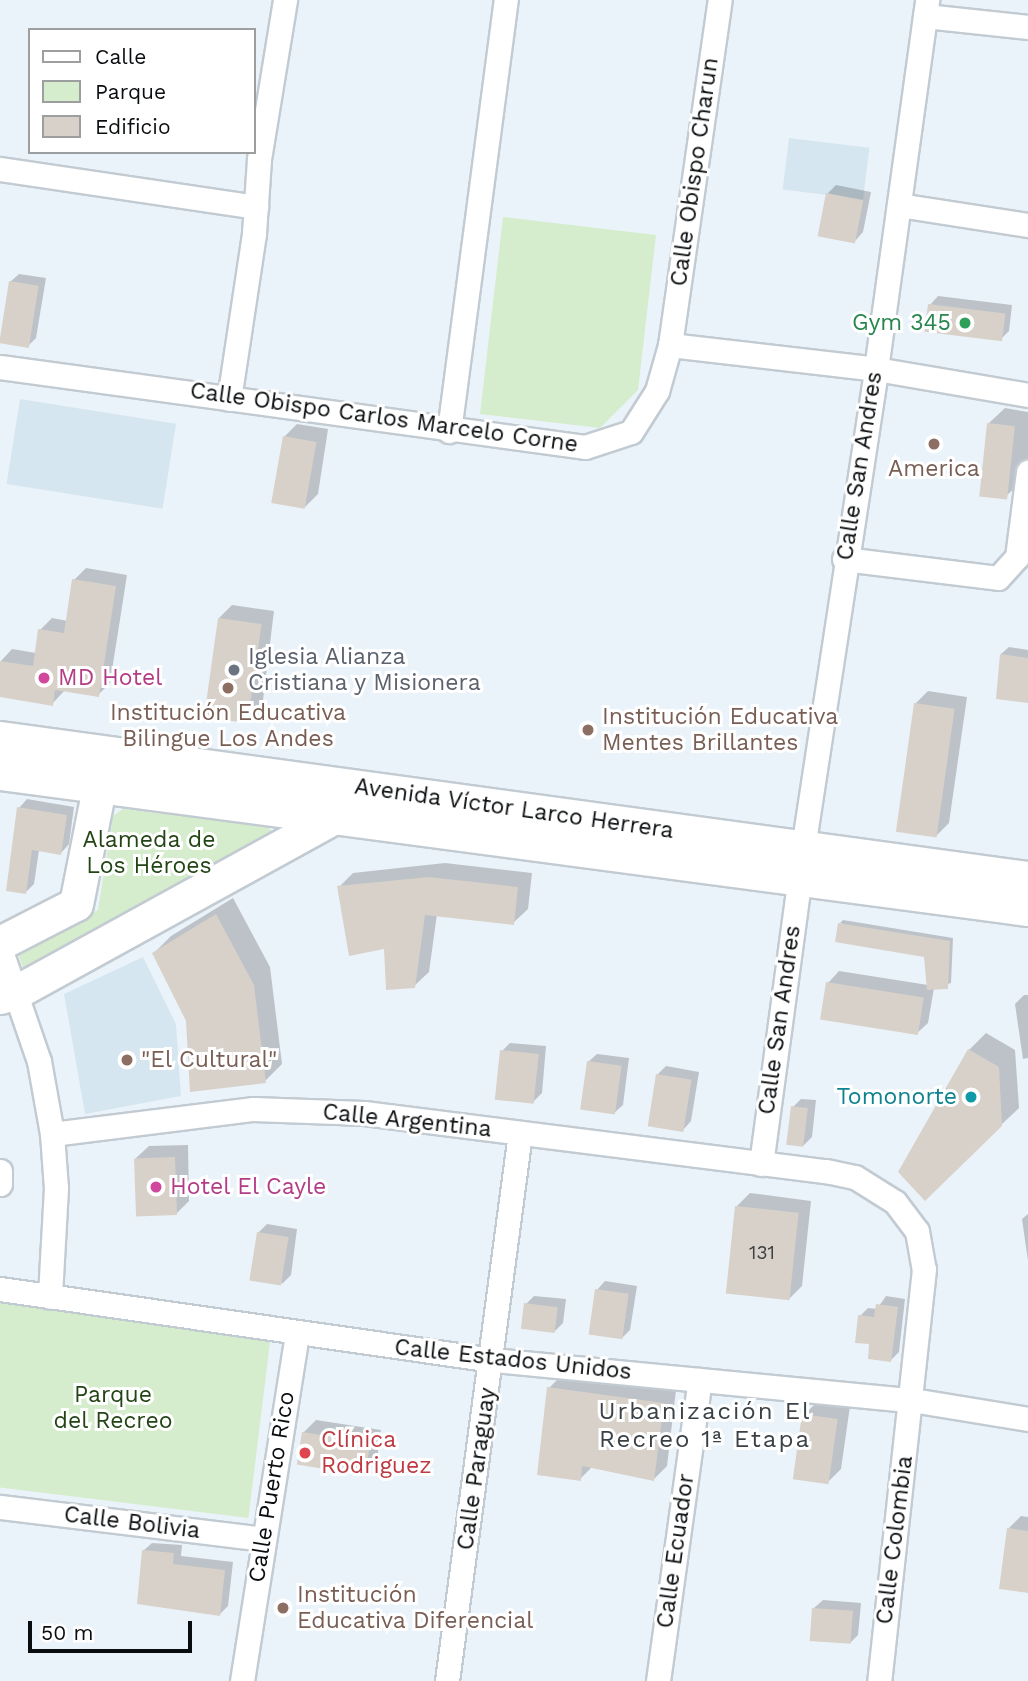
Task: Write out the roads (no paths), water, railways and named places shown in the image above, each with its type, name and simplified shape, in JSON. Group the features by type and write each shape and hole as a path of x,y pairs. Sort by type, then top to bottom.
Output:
{"main road":[{"name":"Avenida Víctor Larco Herrera","path":"0,740 102,771 338,815 802,862 1028,880"},
{"name":"Avenida Víctor Larco Herrera","path":"0,771 102,771 802,862 1028,907"}],"street":[{"path":"229,399 256,207 259,159 285,0 280,0"},
{"path":"449,431 506,0"},
{"name":"Calle Obispo Charun","path":"670,345 720,0"},
{"path":"926,8 1028,27"},
{"name":"Calle San Andres","path":"761,1164 845,559 876,369 926,8"},
{"path":"0,169 256,207"},
{"path":"899,205 1028,225"},
{"path":"670,345 876,369 1028,395"},
{"name":"Calle Obispo Carlos Marcelo Corne","path":"0,367 449,431 585,447 631,432 657,391 670,345"},
{"path":"845,559 998,578 1017,557 1028,471"},
{"path":"50,1297 56,1202 52,1134 39,1062 9,994 0,946 76,904 102,771"},
{"path":"9,994 338,815"},
{"name":"Calle Argentina","path":"52,1134 253,1109 364,1113 855,1177 895,1202 917,1231 924,1269 912,1400"},
{"name":"Calle Paraguay","path":"447,1681 493,1360 520,1133"},
{"path":"0,1171 0,1184"},
{"name":"Calle Estados Unidos","path":"0,1289 297,1335 493,1360 912,1400 1028,1419"},
{"name":"Calle Puerto Rico","path":"242,1681 297,1335"},
{"name":"Calle Ecuador","path":"658,1681 700,1380"},
{"name":"Calle Colombia","path":"879,1681 912,1400"},
{"name":"Calle Bolivia","path":"0,1507 263,1539"}],"place":[{"name":"Gym 345","path":"965,323"},
{"name":"America","path":"934,444"},
{"name":"Iglesia Alianza Cristiana y Misionera","path":"234,670"},
{"name":"MD Hotel","path":"44,678"},
{"name":"Institución Educativa Bilingue Los Andes","path":"228,688"},
{"name":"Institución Educativa Mentes Brillantes","path":"588,730"},
{"name":"\"El Cultural\"","path":"127,1060"},
{"name":"Tomonorte","path":"971,1097"},
{"name":"Hotel El Cayle","path":"156,1187"},
{"name":"Clínica Rodriguez","path":"305,1453"},
{"name":"Institución Educativa Diferencial","path":"283,1608"}],"district":[{"name":"Urbanización El Recreo 1ª Etapa","path":"705,1426"}],"park label":[{"name":"Alameda de Los Héroes","path":"149,853"},
{"name":"Parque del Recreo","path":"113,1408"}]}
